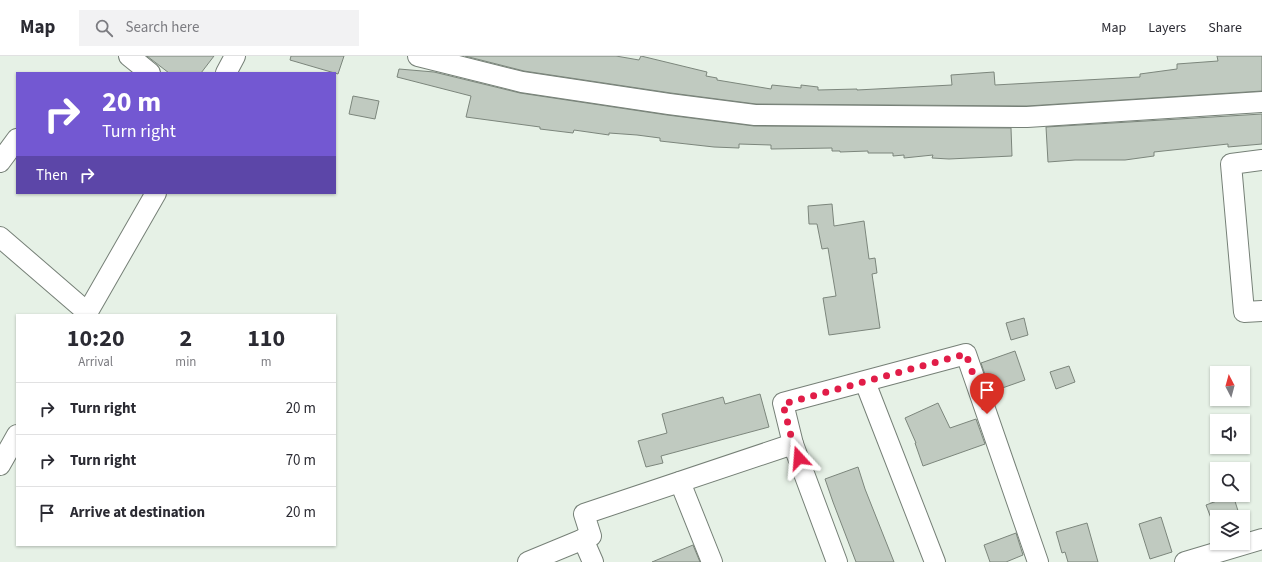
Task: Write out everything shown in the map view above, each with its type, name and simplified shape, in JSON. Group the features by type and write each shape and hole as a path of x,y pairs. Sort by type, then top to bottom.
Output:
{"street":[{"path":"129,56 149,72"},
{"path":"227,72 235,56"},
{"path":"418,56 522,82 755,115 1027,117 1262,102"},
{"path":"0,162 16,140"},
{"path":"1262,160 1231,164 1244,312 1262,310"},
{"path":"0,237 87,314 155,194"},
{"path":"837,562 793,444 783,404 966,354 1038,562"},
{"path":"864,382 935,562"},
{"path":"0,465 16,438"},
{"path":"528,562 591,536 584,514 793,444"},
{"path":"680,482 712,562"},
{"path":"1185,562 1262,538"},
{"path":"583,539 593,562"}],"building":[{"path":"147,56 214,56 202,72 168,72"},
{"path":"291,56 344,56 338,74 336,72 331,72 290,60"},
{"path":"465,56 616,56 639,60 641,56 707,72 706,76 717,78 717,80 771,89 772,85 801,88 801,85 818,87 818,90 857,90 952,85 951,75 994,72 995,85 1140,77 1140,74 1177,69 1177,64 1218,61 1217,56 1262,56 1262,91 1027,106 756,104 524,71"},
{"path":"399,69 434,72 520,93 667,115 754,126 1011,128 1012,156 949,159 932,158 933,155 904,158 904,155 893,156 893,153 868,153 868,151 840,152 832,151 832,148 771,149 771,145 739,144 739,148 714,147 660,141 660,138 637,135 609,133 609,135 574,130 573,133 540,129 540,127 466,117 471,96 397,77"},
{"path":"353,96 379,101 375,119 349,114"},
{"path":"1262,114 1262,144 1228,147 1228,144 1154,152 1154,156 1125,160 1075,160 1048,162 1046,127"},
{"path":"832,204 834,226 864,221 869,259 875,258 877,273 872,274 880,328 829,335 823,298 836,296 828,248 822,249 817,224 809,224 808,206"},
{"path":"1024,318 1028,335 1011,340 1006,323"},
{"path":"1015,351 1025,380 991,392 981,363"},
{"path":"1069,366 1075,382 1056,389 1050,372"},
{"path":"760,394 769,427 661,456 663,463 646,467 638,441 667,433 662,414 723,397 725,404"},
{"path":"938,403 950,428 976,419 985,444 923,466 916,443 905,418"},
{"path":"858,467 865,489 894,562 856,562 833,502 825,479"},
{"path":"1214,502 1235,502 1238,510 1210,510 1210,516 1206,505"},
{"path":"1161,517 1172,552 1150,559 1139,524"},
{"path":"1087,523 1098,562 1068,562 1065,552 1062,553 1056,532"},
{"path":"1016,533 1023,555 1006,562 990,562 984,545"},
{"path":"693,545 700,562 652,562"}],"route":[{"path":"799,458 793,444 783,404 966,354 987,414"}]}
